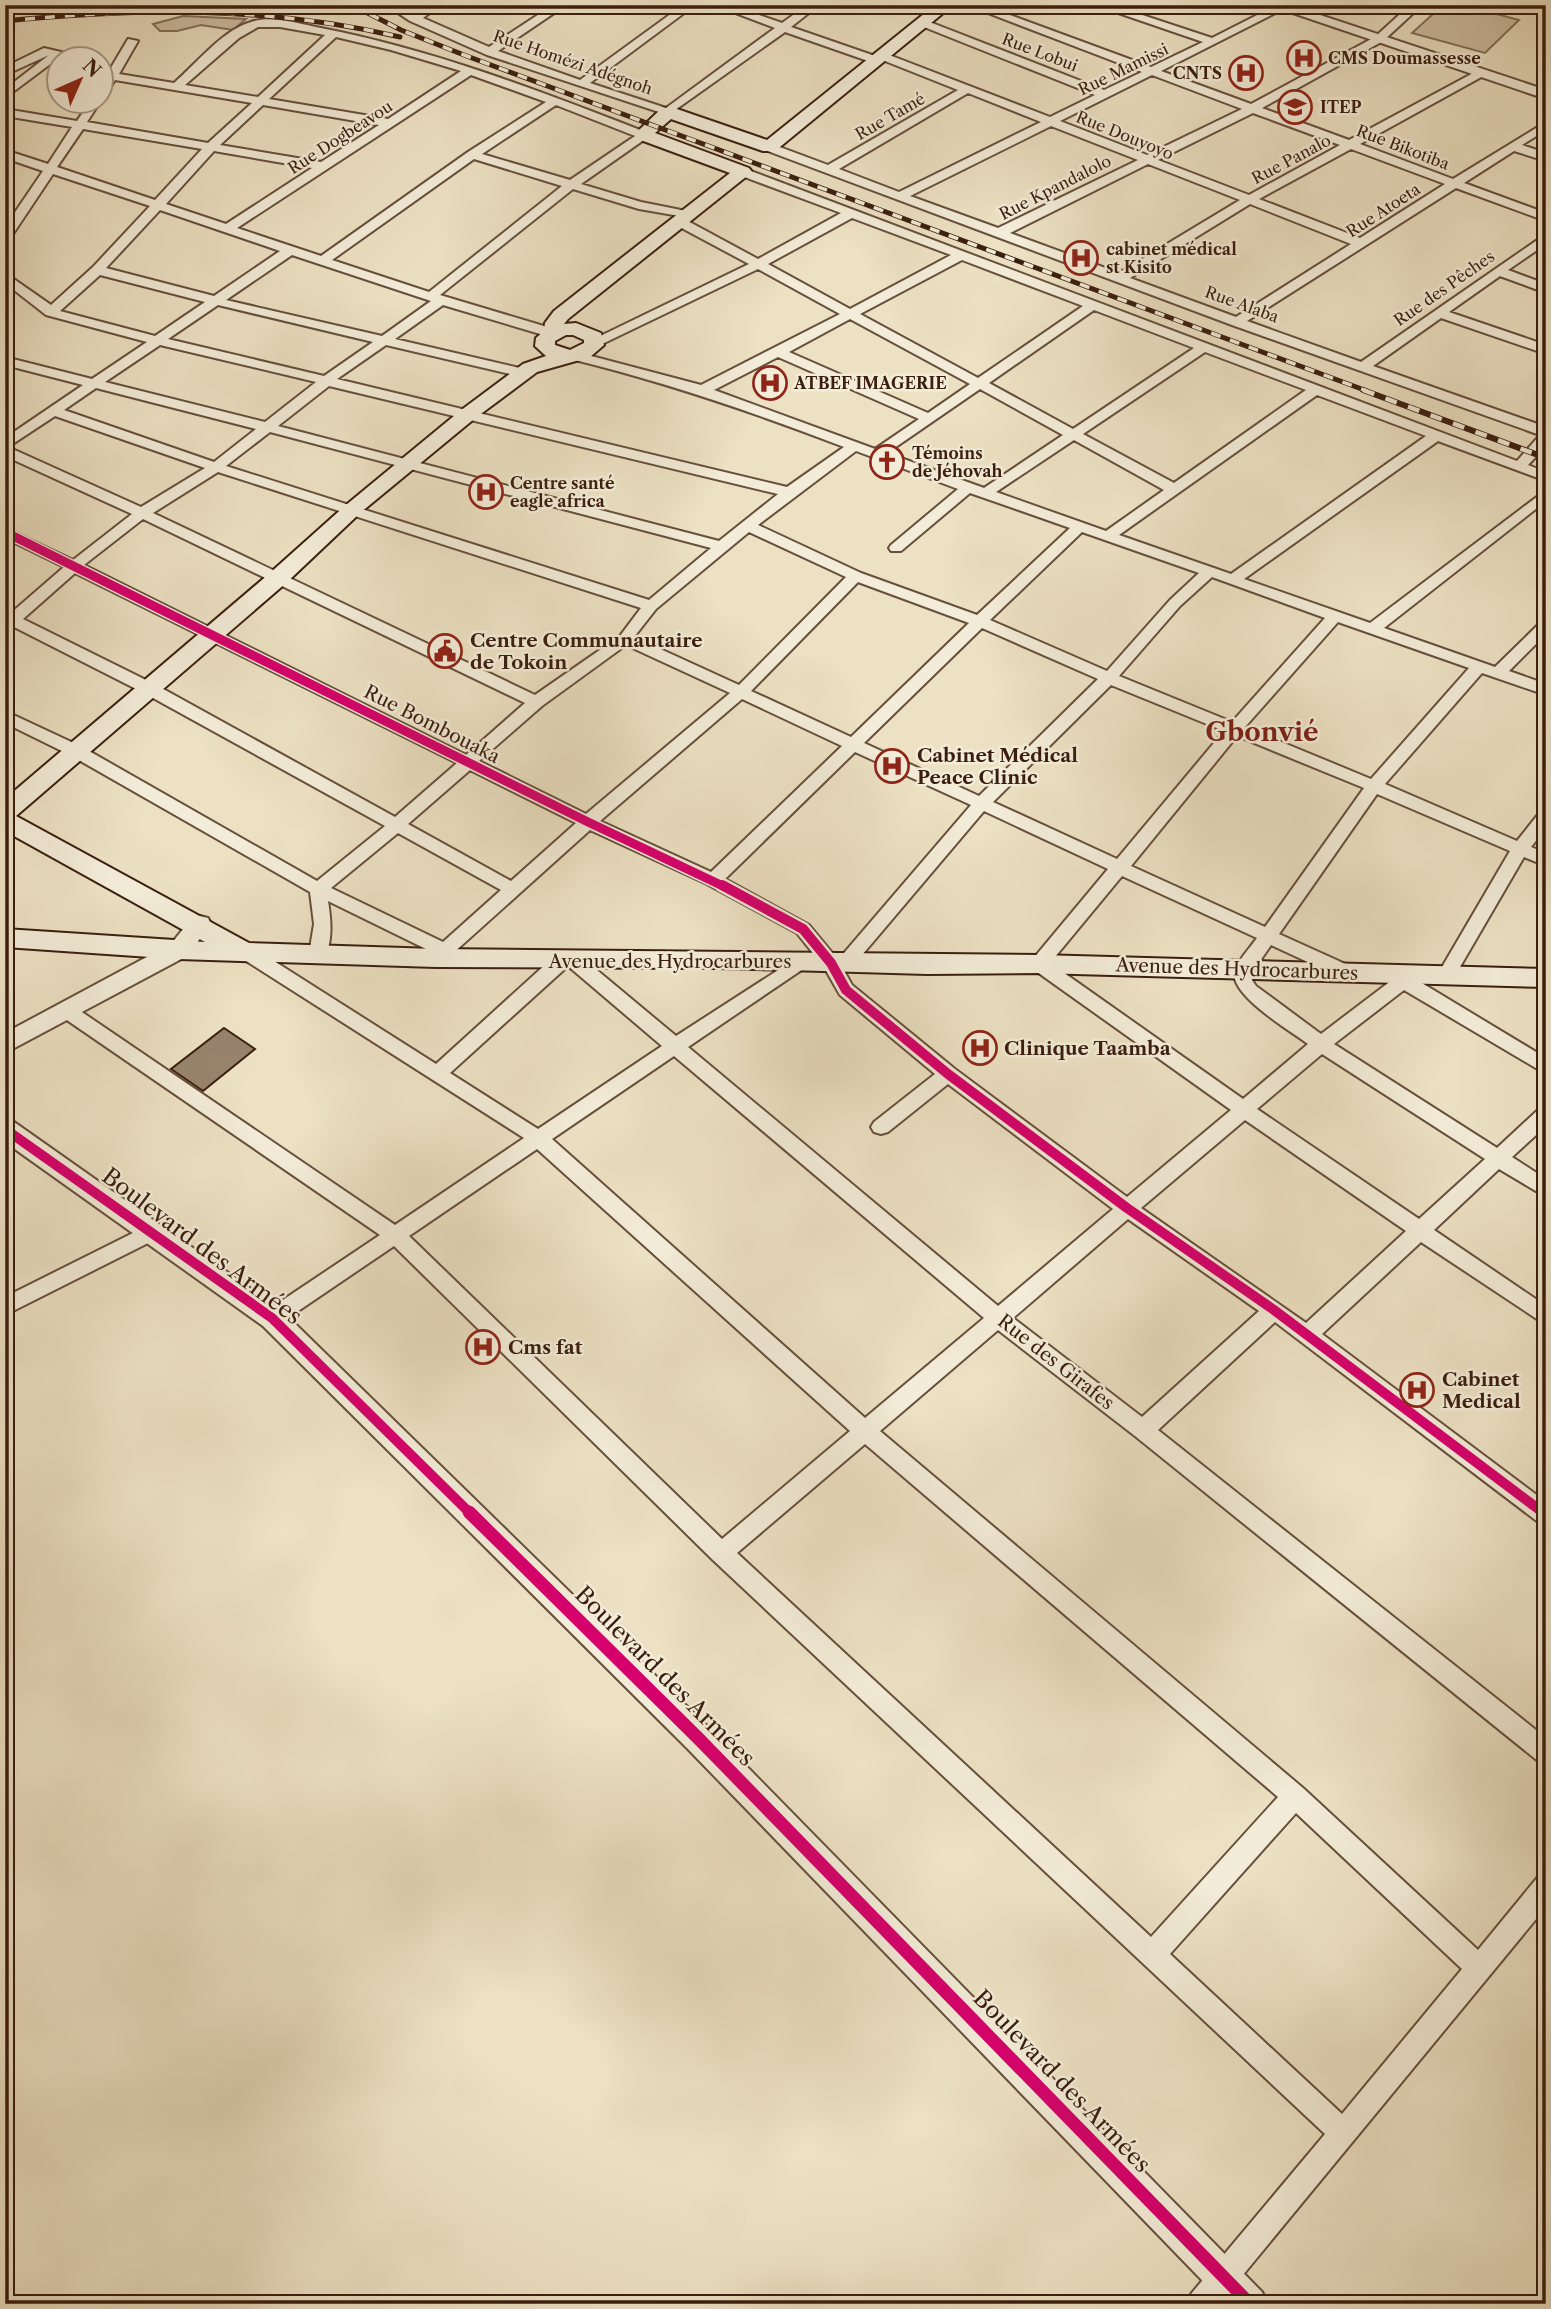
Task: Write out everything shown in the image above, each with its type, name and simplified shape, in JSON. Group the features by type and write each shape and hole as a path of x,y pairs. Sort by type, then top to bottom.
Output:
{"main road":[{"path":"743,172 643,135 668,112 769,147 945,5"},
{"path":"557,344 557,320 743,172"},
{"path":"570,308 569,317 590,337"},
{"path":"5,812 278,578 354,509 557,344 569,329 590,337"},
{"path":"557,344 590,337"},
{"path":"5,820 246,952"},
{"name":"Avenue des Hydrocarbures","path":"5,938 179,950 318,954 440,954 568,960 717,959 838,963 1039,964 1346,972 1400,978 1447,974 1546,978"}],"street":[{"name":"Rue Homézi Adégnoh","path":"391,5 414,19 491,51 668,112"},
{"path":"414,19 435,5"},
{"path":"491,51 561,5"},
{"path":"583,83 690,5"},
{"name":"Rue Douyoyo","path":"719,5 967,89 1360,243"},
{"path":"668,112 814,5"},
{"name":"Rue Bikotiba","path":"972,5 1546,217"},
{"path":"1100,5 1214,41"},
{"name":"Rue Kpandalolo","path":"999,233 1253,107 1379,40 1417,5"},
{"path":"1281,6 1546,95"},
{"name":"Rue Mamissi","path":"898,197 1281,6"},
{"path":"177,86 248,26 266,23 334,33 471,70 643,135"},
{"name":"Rue Lobui","path":"923,23 1106,95"},
{"path":"51,312 98,270 211,147 334,33"},
{"path":"116,70 132,41"},
{"path":"5,95 59,53 44,51 9,67"},
{"name":"Rue Dogbeavou","path":"225,230 471,70"},
{"name":"Rue Panalo","path":"1120,278 1249,200 1481,73"},
{"path":"116,76 390,123"},
{"name":"Rue Tamé","path":"828,170 967,89"},
{"path":"321,262 472,155 555,101"},
{"path":"5,111 322,166"},
{"path":"5,237 85,116"},
{"name":"Rue Atoeta","path":"1237,322 1546,125"},
{"path":"514,890 150,688 8,621 142,513 216,467 383,340 571,185 643,135"},
{"path":"1512,146 1546,157"},
{"name":"Rue Alaba","path":"769,147 898,197 1546,434"},
{"path":"5,154 225,230 501,320 607,362 699,391 967,488 1546,690"},
{"path":"472,155 683,218 757,265 1174,489"},
{"path":"743,172 1546,477"},
{"path":"607,362 590,337 623,330 757,265 851,213"},
{"name":"Rue des Pêches","path":"1364,366 1546,238"},
{"path":"5,444 289,251"},
{"path":"699,391 850,315 959,256"},
{"path":"98,270 216,301 526,370"},
{"path":"1498,271 1546,289"},
{"path":"5,277 51,312 325,382 789,492"},
{"path":"877,454 1093,305"},
{"path":"1439,313 1546,350"},
{"path":"986,494 1202,348"},
{"path":"778,352 929,418"},
{"path":"5,361 409,463 722,546"},
{"path":"1108,536 1315,390"},
{"path":"54,411 216,467 651,606"},
{"path":"1519,467 1546,434"},
{"path":"1232,580 1436,436"},
{"path":"318,889 397,825 536,702 625,639 651,606 722,546 789,492 854,446"},
{"path":"5,451 142,513 536,702"},
{"path":"896,548 967,488"},
{"path":"1372,629 1546,494"},
{"path":"749,526 856,576 978,621 1546,860"},
{"path":"713,880 855,746 978,621 1080,526"},
{"name":"Rue Bombouaka","path":"5,531 588,822 713,880 803,929 838,963 846,990 948,1074 1128,1208 1274,1310 1546,1515"},
{"path":"838,963 981,804 1109,678 1175,603 1209,572"},
{"path":"5,716 76,751 318,889 440,954 588,822 740,693 856,576"},
{"path":"1335,616 1234,730 1039,964 1245,1110 1546,1317"},
{"path":"1498,673 1546,625"},
{"path":"625,639 1346,972"},
{"path":"1480,667 1374,786 1244,970 1243,981 1250,991 1321,1044 1546,1189"},
{"path":"1447,974 1520,849 1546,816"},
{"path":"318,889 323,924 318,954"},
{"path":"5,1044 179,950 200,925"},
{"path":"246,952 538,1138 863,1429 1295,1796 1479,1968"},
{"path":"438,1073 568,960"},
{"name":"Rue des Girafes","path":"568,960 998,1318 1143,1430 1546,1753"},
{"path":"272,1318 800,962"},
{"path":"721,1553 863,1429 1400,978 1546,1068"},
{"path":"67,1012 394,1234 721,1553 1342,2132"},
{"path":"881,1127 948,1074"},
{"path":"1307,1335 1546,1114"},
{"name":"Boulevard des Armées","path":"5,1129 153,1231 272,1318 678,1719 1250,2304"},
{"path":"5,1307 153,1231"},
{"path":"1143,1430 1274,1310"},
{"path":"1153,1954 1295,1796"},
{"path":"1201,2304 1546,1887"}],"shaded area":[{"path":"1443,5 1463,5 1519,20 1485,53 1412,33"},
{"path":"183,16 246,19 233,30 201,25 177,31 160,31 153,24"}],"building":[{"path":"224,1028 255,1049 203,1091 171,1069"}],"railway":[{"path":"352,5 401,30 464,55 1367,391"},
{"path":"5,21 105,14 203,12 301,20 400,37"},
{"path":"1363,390 1546,458"}],"cycle path":[{"path":"5,532 588,822 713,880 803,929 831,963 846,990 948,1074 1127,1208 1274,1310 1546,1515"},
{"path":"5,1129 272,1318 698,1738 1250,2304"}],"place":[{"name":"CMS Doumassesse","path":"1304,58"},
{"name":"CNTS","path":"1246,73"},
{"name":"ITEP","path":"1295,107"},
{"name":"cabinet médical st Kisito","path":"1081,258"},
{"name":"ATBEF IMAGERIE","path":"770,383"},
{"name":"Témoins de Jéhovah","path":"887,462"},
{"name":"Centre santé eagle africa","path":"486,492"},
{"name":"Centre Communautaire de Tokoin","path":"445,651"},
{"name":"Cabinet Médical Peace Clinic","path":"892,766"},
{"name":"Clinique Taamba","path":"980,1048"},
{"name":"Cms fat","path":"483,1347"},
{"name":"Cabinet Medical","path":"1417,1390"}],"district":[{"name":"Gbonvié","path":"1262,732"}]}
